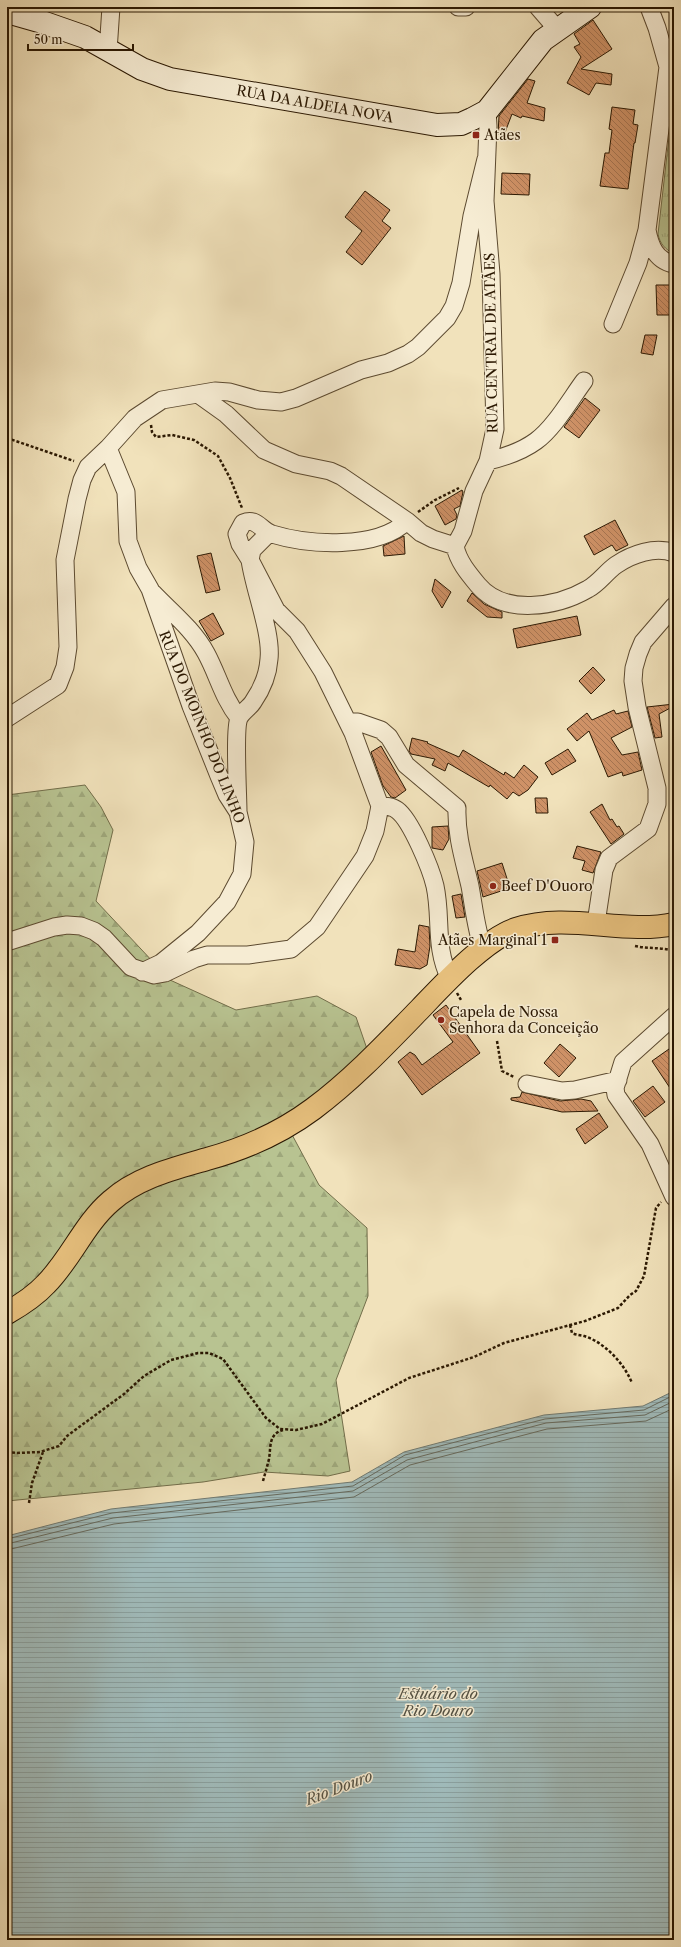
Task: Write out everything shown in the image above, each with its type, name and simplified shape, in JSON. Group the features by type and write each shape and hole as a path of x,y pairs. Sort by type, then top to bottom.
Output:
{"main road":[{"path":"7,1313 23,1304 47,1284 88,1226 103,1208 122,1192 158,1173 245,1146 292,1123 312,1110 348,1082 450,978 500,936 516,929 553,922 596,923 641,928 674,924"}],"street":[{"path":"108,51 111,7"},
{"path":"458,7 466,7"},
{"path":"538,7 557,29"},
{"name":"RUA DA ALDEIA NOVA","path":"7,12 68,30 84,37 142,69 170,79 437,125 461,124 486,110 543,40 590,7"},
{"path":"613,324 638,263 647,230 671,73 657,28 648,7"},
{"path":"7,718 58,685 65,667 68,647 65,560 82,480 88,466 108,448 135,418 162,400 177,396 215,391 229,392 258,400 281,402 296,398 361,370 388,363 408,354 418,347 447,318 454,306 461,283 472,216 486,159 488,126 486,110"},
{"name":"RUA CENTRAL DE ATÃES","path":"455,546 463,531 474,491 484,468 495,429 491,274 485,201 486,159"},
{"path":"647,230 650,244 656,255 664,261 674,264"},
{"path":"484,468 536,441 549,428 584,381"},
{"path":"198,394 226,414 264,450 296,464 330,471 341,476 422,533 433,539 455,546 460,560 482,589 490,596 501,601 523,605 552,603 581,593 590,588 616,565 638,554 655,550 674,553"},
{"name":"RUA DO MOINHO DO LINHO","path":"108,448 126,492 128,541 138,568 150,589 191,706 216,769 227,796 238,812 245,842 245,856 242,874 230,897 213,918 198,933 161,963 142,972"},
{"path":"7,942 34,932 54,927 67,925 81,926 94,931 104,938 131,967 154,975 165,973 194,959 207,956 224,954 248,955 291,949 317,927 365,856 375,831 380,806 354,733 323,672 296,631 276,610 238,539 239,527 247,521 259,524 269,533 303,542 361,541 377,539 408,522"},
{"path":"238,812 237,734 239,718 260,690 267,675 270,658 268,641 250,560 252,550 269,533"},
{"path":"150,589 192,633 206,652 220,688 231,708 239,718"},
{"path":"596,923 604,870 609,858 648,829 657,804 657,788 637,707 633,681 634,668 643,642 674,606"},
{"path":"348,722 358,722 381,730 389,737 406,765 457,808 458,835 470,887 477,933 483,949"},
{"path":"380,806 389,806 396,809 402,815 408,823 428,867 435,886 442,963 450,978"},
{"path":"673,1195 650,1144 616,1095 615,1088 623,1062 674,1016"},
{"path":"526,1084 562,1091 575,1090 618,1080"}],"path":[{"path":"155,405 150,421 152,432 156,437 172,435 194,440 218,456 230,478 247,521"},
{"path":"7,438 88,466"},
{"path":"408,522 416,513 435,500 455,491 484,468"},
{"path":"643,948 665,948 674,951"},
{"path":"497,1041 502,1071 526,1084"},
{"path":"263,1482 269,1457 269,1445 278,1432 285,1430 296,1430 322,1424 409,1378 474,1357 504,1343 570,1326 606,1314 618,1308 630,1294 636,1291 644,1276 656,1208 673,1195"},
{"path":"570,1326 572,1333 594,1341 613,1355 629,1376 632,1383"},
{"path":"7,1452 17,1453 43,1451 59,1446 67,1436 124,1394 144,1376 171,1360 198,1353 209,1353 223,1359 266,1418 272,1424 285,1430"},
{"path":"29,1503 32,1483 43,1451"}],"green space":[{"path":"673,102 674,254 663,246 658,234"},
{"path":"85,785 101,807 113,830 96,901 170,980 236,1010 317,996 356,1017 367,1049 374,1059 282,1116 319,1185 367,1228 368,1296 336,1380 350,1471 328,1476 264,1472 203,1482 7,1501 7,795"}],"water":[{"name":"Estuário do Rio Douro","path":"674,1391 674,1940 7,1940 7,1536 111,1509 352,1482 404,1452 544,1415 643,1406"}],"building":[{"path":"593,20 612,49 581,69 612,74 611,85 596,83 589,95 567,83 581,57 574,47 580,44 574,34"},
{"path":"528,79 535,81 527,103 545,108 544,121 522,116 521,118 512,114 504,135 498,134 499,116"},
{"path":"612,107 635,110 633,124 638,125 628,189 600,186 605,153 609,153 612,130 609,129"},
{"path":"502,173 530,174 529,195 501,194"},
{"path":"365,191 390,210 382,221 391,228 362,265 346,252 362,231 345,217"},
{"path":"656,285 674,285 674,315 657,315"},
{"path":"645,335 657,335 653,355 641,353"},
{"path":"585,398 600,410 579,438 564,427"},
{"path":"462,490 463,492 460,506 454,509 457,515 456,519 445,525 435,506"},
{"path":"615,520 628,545 616,551 612,545 594,555 584,536"},
{"path":"404,536 405,554 384,556 383,546"},
{"path":"211,553 220,590 206,593 197,556"},
{"path":"435,579 451,592 442,608 432,591"},
{"path":"472,593 484,604 502,612 502,618 487,617 467,601"},
{"path":"213,613 224,634 211,641 199,621"},
{"path":"577,616 581,635 517,648 513,629"},
{"path":"593,667 605,680 591,694 579,681"},
{"path":"674,704 674,706 659,714 662,737 655,738 647,707"},
{"path":"614,710 616,714 628,711 632,727 611,738 622,755 638,752 642,770 623,776 622,772 608,777 589,731 577,741 567,729 587,713 592,720"},
{"path":"412,738 428,742 427,743 459,757 463,750 504,775 505,772 514,778 524,765 538,777 528,790 519,796 513,792 507,799 490,785 489,787 448,763 445,771 432,765 435,759 411,754 409,751"},
{"path":"381,746 406,790 395,798 391,797 383,786 371,752"},
{"path":"568,749 576,761 552,775 545,763"},
{"path":"535,798 547,798 548,813 536,813"},
{"path":"602,804 610,820 612,819 617,827 619,826 624,834 611,844 590,812"},
{"path":"448,826 449,839 443,850 432,848 432,827"},
{"path":"577,846 601,852 593,873 582,870 585,861 573,858"},
{"path":"502,863 510,888 483,897 477,871"},
{"path":"461,894 465,917 456,918 452,896"},
{"path":"419,925 429,927 430,946 427,965 420,969 395,965 398,949 415,952"},
{"path":"446,1005 480,1053 422,1095 398,1062 410,1052 415,1055 422,1065 453,1042 433,1015"},
{"path":"560,1044 576,1058 559,1077 544,1063"},
{"path":"669,1049 674,1057 674,1094 652,1061"},
{"path":"653,1086 665,1102 645,1117 633,1101"},
{"path":"522,1092 560,1101 581,1099 591,1101 598,1111 562,1112 511,1100 511,1098 520,1097"},
{"path":"599,1113 608,1127 585,1144 576,1129"}],"place":[{"name":"Atães","path":"476,135"},
{"name":"Beef D'Ouoro","path":"493,886"},
{"name":"Atães Marginal 1","path":"555,940"},
{"name":"Capela de Nossa Senhora da Conceição","path":"441,1020"}],"water label":[{"name":"Rio Douro","path":"339,1788"}]}
